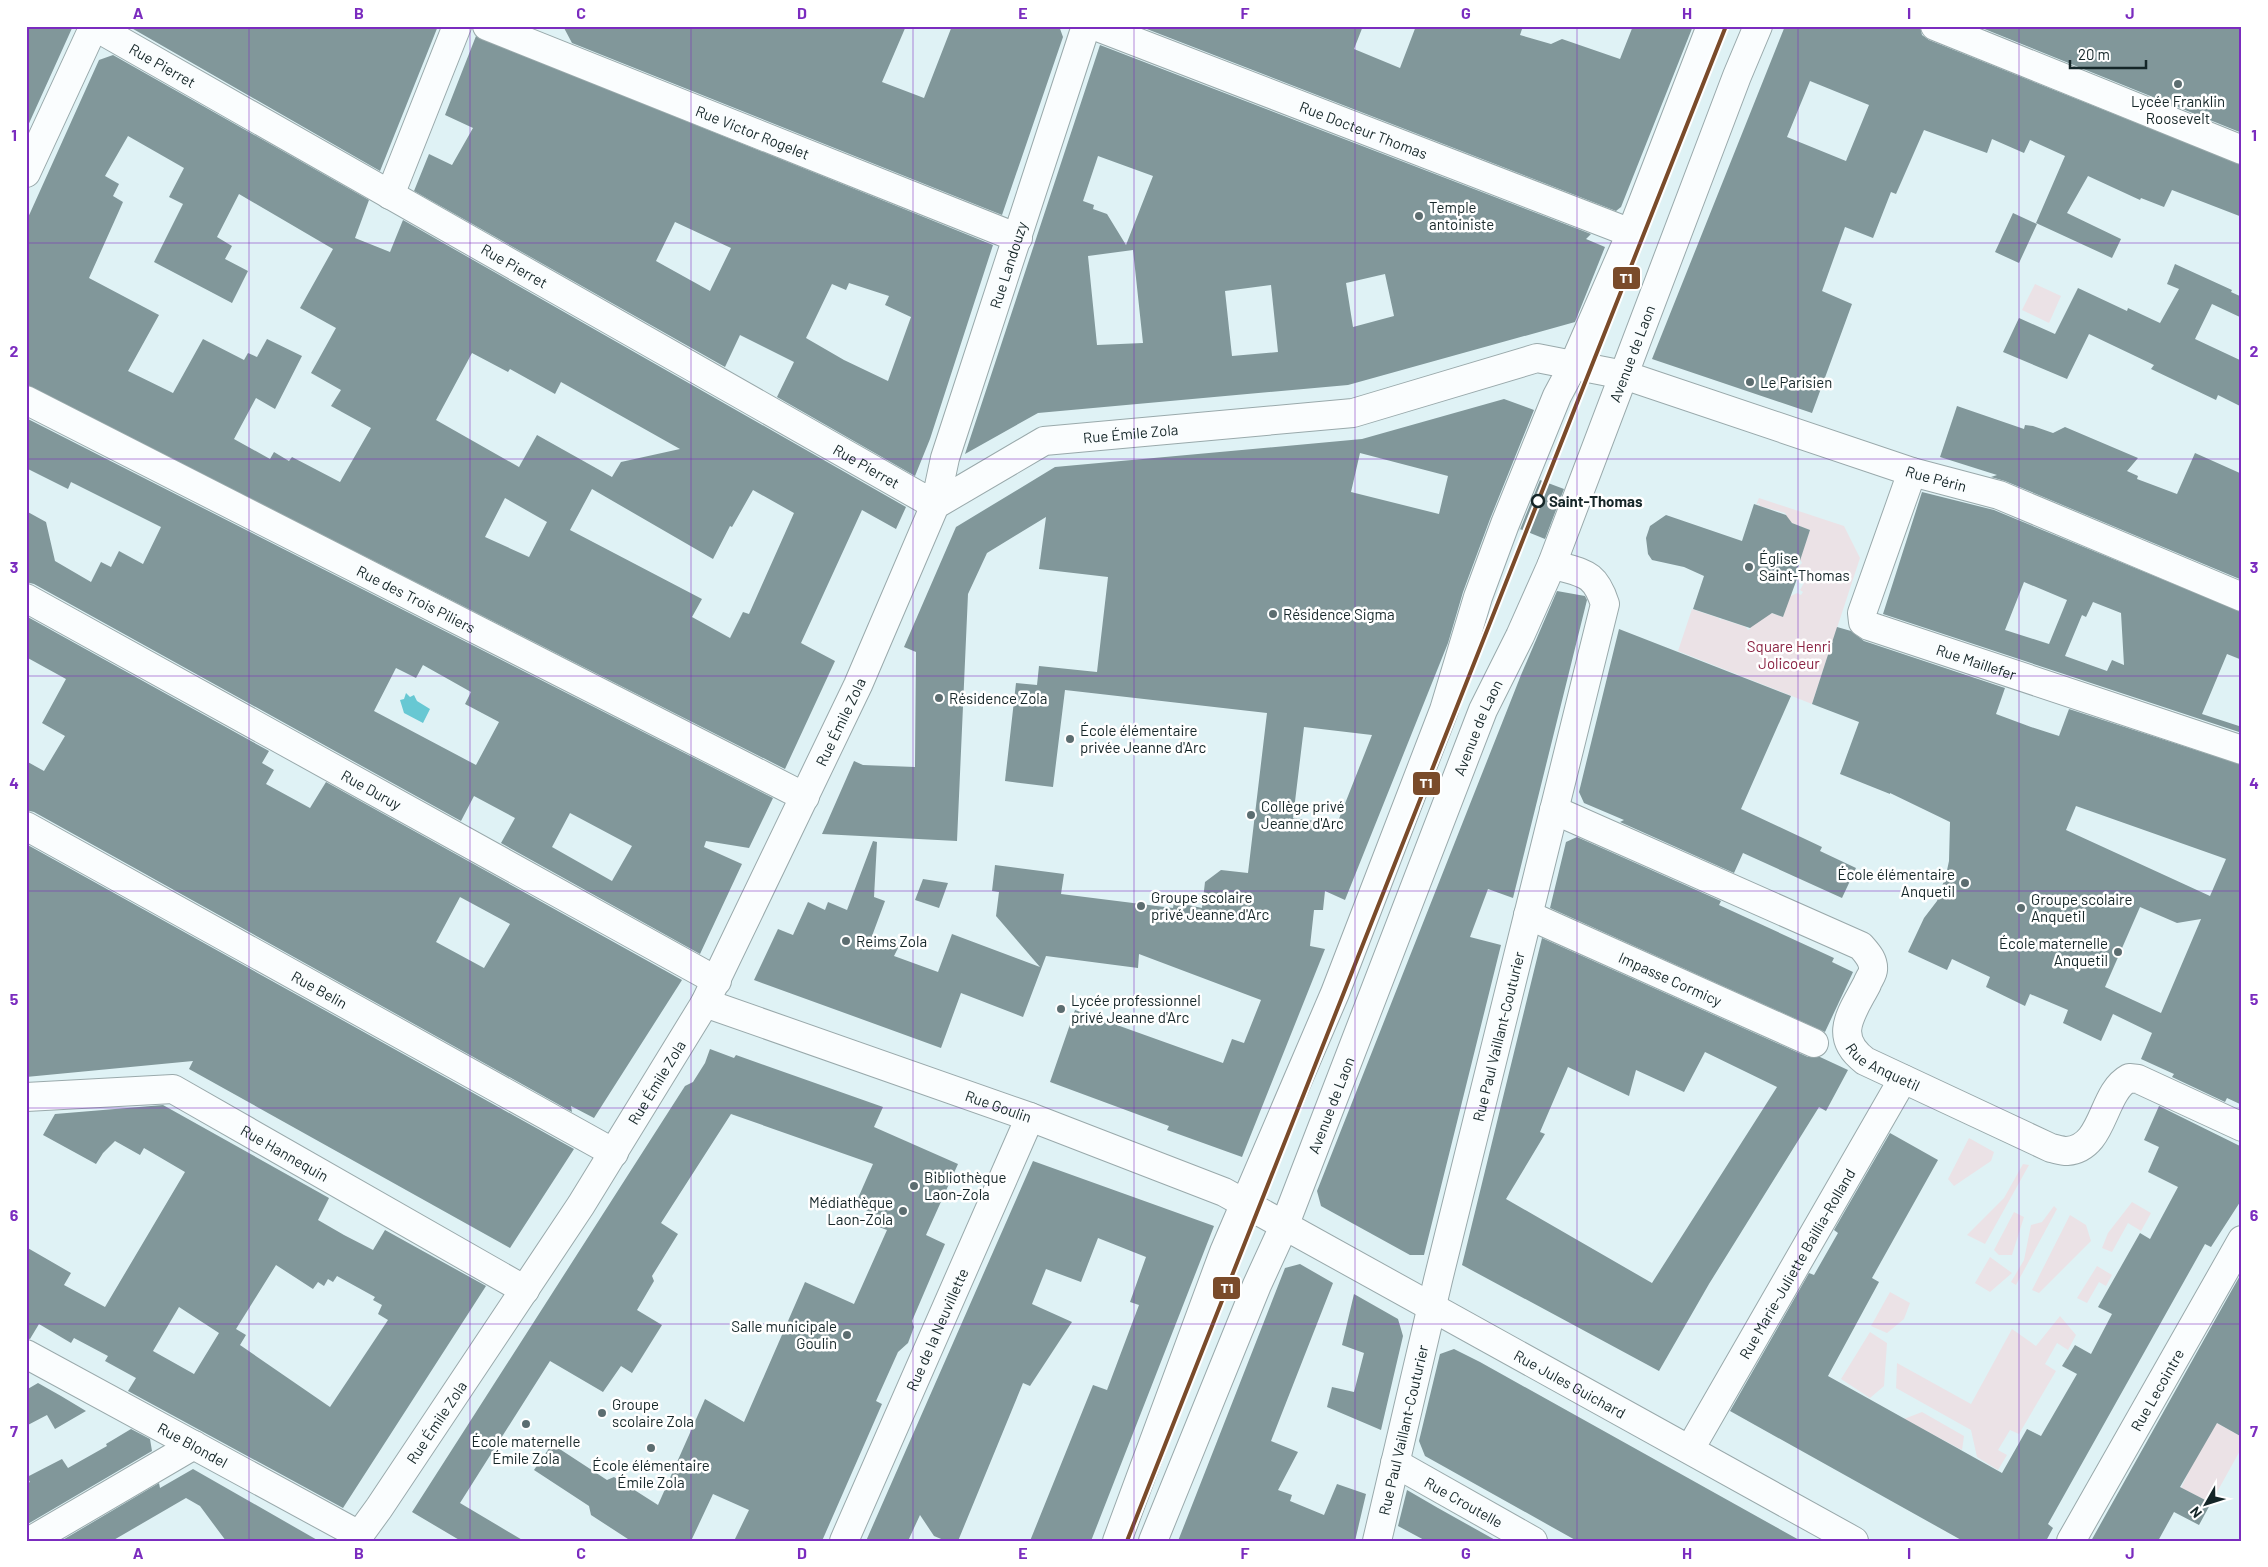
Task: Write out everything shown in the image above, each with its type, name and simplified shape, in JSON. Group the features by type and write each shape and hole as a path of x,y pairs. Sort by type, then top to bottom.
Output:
{"street":[{"path":"26,173 94,26"},
{"name":"Rue Pierret","path":"94,26 935,506"},
{"path":"390,195 457,26"},
{"name":"Rue Victor Rogelet","path":"487,26 531,34 1018,238"},
{"name":"Rue Landouzy","path":"935,506 945,458 1086,26"},
{"name":"Rue Docteur Thomas","path":"1095,26 1631,234"},
{"path":"1117,1541 1224,1252 1335,993 1444,710 1478,596 1505,524 1557,396 1574,366 1631,234 1711,26"},
{"name":"Avenue de Laon","path":"1154,1541 1257,1285 1285,1224 1483,710 1520,636 1552,564 1736,76 1758,26"},
{"path":"1935,26 2242,150"},
{"name":"Rue Émile Zola","path":"357,1538 525,1290 614,1154 711,992 858,685 935,506 1044,441 1353,413 1537,358 1624,376"},
{"name":"Rue Périn","path":"1624,376 1912,472 1999,495 2242,597"},
{"name":"Rue des Trois Piliers","path":"26,400 805,797"},
{"name":"Rue Maillefer","path":"1912,472 1862,612 1863,622 1869,626 2242,750"},
{"name":"Rue Paul Vaillant-Couturier","path":"1377,1541 1432,1307 1605,604 1599,587 1589,576 1552,564"},
{"name":"Rue Duruy","path":"26,598 711,992"},
{"name":"Rue Anquetil","path":"1554,810 1862,946 1870,957 1873,970 1848,1021 1848,1044 1865,1061 2051,1148 2067,1151 2081,1146 2094,1135 2116,1089 2129,1078 2138,1079 2242,1127"},
{"name":"Rue Belin","path":"26,826 614,1154"},
{"name":"Impasse Cormicy","path":"1528,915 1814,1043"},
{"name":"Rue Goulin","path":"711,992 1224,1192 1285,1224"},
{"name":"Rue Marie-Juliette Baillia-Rolland","path":"1690,1449 1903,1078"},
{"name":"Rue Hannequin","path":"26,1098 173,1089 525,1290"},
{"name":"Rue de la Neuvillette","path":"844,1541 1030,1117"},
{"name":"Rue Jules Guichard","path":"1285,1224 1854,1541"},
{"name":"Rue Lecointre","path":"2071,1541 2242,1240"},
{"name":"Rue Blondel","path":"30,1360 194,1445 357,1538"},
{"path":"30,1541 194,1445"},
{"name":"Rue Croutelle","path":"1395,1463 1533,1541"}],"green space":[{"path":"2035,284 2061,296 2049,323 2022,310"},
{"name":"Square Henri Jolicoeur","path":"1759,498 1844,526 1860,558 1812,704 1678,651 1692,609 1720,620 1746,627 1748,630 1751,628 1748,625 1754,607 1783,617 1789,597 1797,593 1801,595 1803,592 1800,590 1808,576 1804,576 1799,566 1802,563 1800,559 1810,530 1784,520 1787,516 1785,513 1760,506 1759,503 1756,505"},
{"path":"1969,1138 1994,1152 1991,1161 1954,1186 1948,1179"},
{"path":"2023,1164 2029,1165 1985,1244 1967,1235 2004,1198"},
{"path":"2132,1202 2151,1213 2141,1231 2128,1223 2112,1252 2102,1248 2108,1233"},
{"path":"2054,1206 2057,1209 2016,1285 2011,1282 2024,1260 2031,1225 2042,1222"},
{"path":"2014,1212 2024,1217 2012,1255 1999,1255 1994,1250"},
{"path":"2070,1215 2086,1225 2091,1241 2039,1293 2032,1290"},
{"path":"1990,1257 2012,1273 1990,1292 1975,1283"},
{"path":"2097,1266 2112,1275 2106,1286 2099,1282 2087,1303 2077,1298"},
{"path":"1890,1292 1910,1303 1904,1319 1887,1333 1871,1326"},
{"path":"2060,1316 2076,1335 2068,1350 2057,1343 2045,1364 2056,1371 2019,1434 2010,1430 1998,1450 2007,1455 1998,1470 1977,1457 1971,1430 1896,1388 1897,1363 1971,1404 2012,1329 2036,1346"},
{"path":"1870,1332 1887,1343 1884,1386 1870,1398 1841,1379"},
{"path":"1922,1412 1964,1436 1962,1450 1904,1419"},
{"path":"2208,1418 2242,1437 2242,1447 2211,1503 2181,1488 2188,1473 2180,1469"}],"water":[{"path":"406,693 410,697 414,695 417,701 430,709 423,723 404,713 400,700 404,699"}],"building":[{"path":"26,26 73,26 26,130"},
{"path":"128,26 438,26 380,171"},
{"path":"563,26 906,26 882,82 924,98 952,26 1059,26 1063,37 1002,215 572,43"},
{"path":"1139,26 1363,26 1354,49 1400,68 1416,26 1523,26 1520,35 1551,44 1562,39 1620,59 1633,26 1693,26 1621,207 1616,211"},
{"path":"1785,26 1920,26 1922,35 1929,40 2242,165 2242,217 2172,190 2164,207 2141,198 2140,200 2088,176 2067,213 2121,239 2112,258 2036,223 2065,156 2030,140 2024,153 1992,139 1987,153 1924,130 1896,194 1891,192 1873,238 1845,227 1822,291 1852,304 1812,413 1652,359","holes":["1810,81 1869,105 1846,161 1787,137"]},
{"name":"Lycée Franklin Roosevelt","path":"1977,26 2242,26 2242,133"},
{"path":"476,36 993,245 930,439 915,476 777,397 794,362 740,335 725,367 414,191 429,154 452,165 473,128 445,115","holes":["675,222 731,248 710,291 656,261","849,283 889,296 885,305 911,317 888,381 844,360 806,338 832,284 846,290"]},
{"path":"1100,45 1591,234 1586,239 1605,247 1575,322 1348,385 1038,413 965,454","holes":["1098,156 1153,176 1126,245 1107,214 1093,209 1094,205 1083,201","1133,250 1143,343 1097,345 1088,256","1385,274 1394,316 1353,327 1346,283","1271,285 1278,352 1232,356 1225,291"]},
{"path":"113,55 369,200 355,238 390,252 403,220 906,507 896,529 862,510 801,643 835,661 785,769 26,385 26,222 99,60","holes":["128,136 184,168 169,197 183,204 154,262 232,303 248,271 225,259 232,246 217,237 239,194 333,249 300,308 336,328 311,373 341,390 331,406 371,428 340,482 292,457 289,461 274,452 270,459 234,439 256,398 275,409 302,356 267,339 257,357 248,353 244,360 203,339 173,393 128,371 159,315 89,278 123,202 113,196 119,184 105,176","472,353 508,372 510,369 555,394 561,382 680,449 621,462 612,477 537,435 519,467 436,420","592,489 713,559 730,526 732,527 753,490 794,513 749,614 743,612 730,638 692,617 702,599 570,530","505,498 547,522 529,557 485,537"]},
{"path":"2013,213 2037,224 2019,263 1995,252"},
{"path":"2175,264 2232,290 2231,292 2242,297 2242,318 2212,304 2195,339 2242,361 2242,407 2218,395 2216,400 2151,369 2154,365 2089,334 2067,379 2003,352 2019,318 2055,334 2078,288 2127,311 2128,308 2160,323 2179,289 2167,284"},
{"path":"1504,399 1534,410 1463,592 1448,643 1345,900 1325,891 1323,910 1314,910 1310,946 1325,949 1242,1157 1167,1130 1169,1126 1050,1082 1075,1010 1223,1063 1232,1039 1244,1043 1261,1000 1139,954 1138,968 1046,956 1023,1017 961,993 941,1048 754,980 778,929 793,935 808,902 825,910 828,902 847,910 873,841 877,842 874,897 885,901 872,936 899,946 894,956 938,972 952,934 1040,967 996,916 999,892 992,891 995,865 1064,874 1061,894 1173,908 1174,902 1202,908 1205,882 1221,870 1248,873 1267,713 1065,690 1053,787 1005,781 1016,683 1037,685 1039,666 1097,672 1108,577 1039,569 1046,517 987,553 968,594 957,841 822,834 854,761 863,765 915,767 916,652 904,647 956,527 1055,467 1362,439","holes":["1360,453 1448,476 1439,514 1351,492","1304,727 1372,735 1337,824 1293,818"]},
{"path":"1957,406 2024,429 2025,425 2033,426 2053,433 2065,427 2138,458 2127,471 2138,476 2137,479 2177,494 2195,453 2242,474 2242,580 2005,481 1991,477 1997,475 1940,457"},
{"path":"26,418 773,798 749,848 706,841 704,847 742,864 700,954 501,843 515,818 474,796 461,821 34,584 26,582 26,511 46,522 55,561 91,582 101,562 111,567 119,551 143,564 161,527 71,482 68,489 26,468","holes":["423,665 471,692 465,704 499,722 476,765 374,711 396,668 416,678","570,813 632,846 612,881 552,847"]},
{"path":"1540,480 1564,489 1545,539 1520,529"},
{"path":"1922,492 1994,510 2242,612 2242,660 2227,654 2202,714 2242,727 2242,733 1883,614","holes":["2024,582 2067,600 2049,644 2005,630","2093,602 2121,613 2124,665 2112,660 2107,671 2065,656 2082,615 2086,617"]},
{"name":"Église Saint-Thomas","path":"1754,504 1786,515 1792,523 1810,530 1795,576 1798,576 1783,617 1772,613 1750,628 1693,609 1704,576 1684,567 1652,560 1648,554 1646,538 1650,526 1666,515 1742,541"},
{"path":"1557,591 1585,596 1587,600 1513,898 1488,889 1470,937 1501,945 1424,1255 1410,1255 1321,1206 1317,1191 1521,675"},
{"path":"26,616 269,751 262,763 274,770 266,784 310,808 326,782 682,980 594,1118 571,1106 572,1112 34,812 26,810 26,761 44,771 65,736 42,723 66,679 26,657","holes":["460,897 510,924 484,968 436,942"]},
{"path":"1837,627 1851,631 1864,641 2005,688 1996,714 2031,727 2059,736 2069,709 2242,765 2242,1105 2227,1098 2225,1102 2172,1077 2174,1074 2141,1059 2152,1033 2113,1014 2101,1041 2063,1023 2068,1010 2030,994 2025,1006 1986,987 1990,977 1952,959 1947,970 1908,952 1924,918 1937,901 1946,875 1949,861 1950,822 1890,793 1840,774 1859,722 1812,704","holes":["2076,806 2226,859 2210,896 2066,830","2140,907 2177,923 2201,919 2161,1013 2105,987"]},
{"path":"1619,629 1791,696 1741,809 1822,847 1820,851 1856,868 1842,898 1743,853 1734,873 1620,822 1624,820 1584,803 1579,792"},
{"path":"1577,837 1721,901 1719,905 1834,958 1832,962 1853,972 1825,1032 1550,908 1566,842"},
{"path":"26,844 574,1149 510,1248 189,1069 193,1061 26,1077"},
{"path":"923,879 948,883 939,908 915,900"},
{"path":"1542,938 1808,1057 1820,1057 1848,1070 1826,1111 1819,1107 1709,1284 1659,1371 1462,1265","holes":["1705,1052 1777,1087 1652,1283 1506,1199 1545,1134 1540,1132 1568,1067 1629,1096 1636,1070 1684,1092"]},
{"path":"710,1049 734,1058 736,1055 883,1107 874,1127 958,1164 926,1235 945,1244 912,1321 914,1327 908,1343 898,1352 876,1401 882,1404 822,1541 734,1541 749,1510 713,1494 691,1541 631,1541 591,1515 589,1506 534,1470 552,1444 607,1480 614,1477 658,1505 705,1399 744,1422 805,1282 854,1304 887,1230 879,1227 883,1218 855,1205 873,1164 731,1114 661,1223 678,1234 652,1276 654,1281 637,1310 662,1325 632,1373 621,1366 603,1392 550,1361 460,1503 524,1541 461,1541 412,1512 685,1086 693,1082 705,1063"},
{"path":"163,1105 329,1198 318,1220 344,1235 373,1250 385,1230 486,1286 343,1508 128,1391 136,1378 105,1361 108,1356 74,1338 71,1343 39,1324 30,1339 26,1338 26,1247 71,1273 64,1285 105,1307 185,1172 144,1148 140,1155 115,1141 103,1153 96,1164 43,1135 55,1114","holes":["276,1265 313,1289 318,1282 324,1286 328,1279 333,1282 337,1276 375,1297 373,1300 382,1305 378,1314 388,1320 330,1407 240,1345 246,1335 236,1329","179,1307 219,1333 194,1374 153,1351"]},
{"path":"2159,1106 2242,1147 2242,1199 2211,1247 2205,1244 2048,1524 2053,1528 2046,1541 1963,1541 1730,1411 1809,1273 1814,1275 1838,1233 1834,1230 1890,1133 1938,1160 1872,1278 1879,1282 1828,1376 2002,1473 2027,1429 2041,1436 2077,1374 2062,1366 2075,1345 2091,1354 2112,1314 2098,1307 2140,1233 2150,1239 2178,1187 2148,1172 2159,1147 2144,1140"},
{"path":"1033,1161 1214,1226 1091,1541 1030,1541 1093,1385 1107,1390 1139,1305 1130,1302 1146,1257 1098,1238 1081,1282 1046,1269 1032,1304 1072,1322 1030,1386 1023,1383 958,1541 946,1541 934,1536 920,1515 908,1541 866,1541"},
{"path":"1300,1264 1333,1283 1271,1441 1298,1452 1278,1490 1292,1495 1290,1501 1324,1515 1337,1484 1366,1494 1355,1541 1178,1541 1285,1268"},
{"path":"2242,1272 2242,1437 2217,1423 2180,1487 2211,1503 2199,1525 2174,1512 2158,1541 2091,1541"},
{"path":"1354,1294 1398,1319 1403,1336 1381,1430 1327,1407 1332,1387 1354,1392 1364,1353 1342,1345"},
{"path":"1454,1349 1801,1541 1577,1541 1425,1456 1419,1441 1440,1354"},
{"path":"38,1383 86,1411 55,1429 47,1415 26,1426 26,1390"},
{"path":"131,1429 150,1439 152,1451 26,1525 26,1484 30,1482 27,1477 62,1459 68,1468 107,1446 106,1444"},
{"path":"193,1469 319,1541 226,1541 200,1506 186,1498 112,1541 61,1541 159,1483 160,1488"},
{"path":"1407,1490 1497,1541 1426,1541 1398,1526"}],"transit line":[{"name":"T1","path":"1127,1541 1726,26"}],"place":[{"name":"Lycée Franklin Roosevelt","path":"2178,84"},
{"name":"Temple antoiniste","path":"1419,216"},
{"name":"Le Parisien","path":"1750,382"},
{"name":"Saint-Thomas","path":"1538,501"},
{"name":"Église Saint-Thomas","path":"1749,567"},
{"name":"Résidence Sigma","path":"1273,614"},
{"name":"Résidence Zola","path":"939,698"},
{"name":"École élémentaire privée Jeanne d'Arc","path":"1070,739"},
{"name":"Collège privé Jeanne d'Arc","path":"1251,815"},
{"name":"École élémentaire Anquetil","path":"1965,883"},
{"name":"Groupe scolaire privé Jeanne d'Arc","path":"1141,906"},
{"name":"Groupe scolaire Anquetil","path":"2021,908"},
{"name":"Reims Zola","path":"846,941"},
{"name":"École maternelle Anquetil","path":"2118,952"},
{"name":"Lycée professionnel privé Jeanne d'Arc","path":"1061,1009"},
{"name":"Bibliothèque Laon-Zola","path":"914,1186"},
{"name":"Médiathèque Laon-Zola","path":"903,1211"},
{"name":"Salle municipale Goulin","path":"847,1335"},
{"name":"Groupe scolaire Zola","path":"602,1413"},
{"name":"École maternelle Émile Zola","path":"526,1424"},
{"name":"École élémentaire Émile Zola","path":"651,1448"}]}
